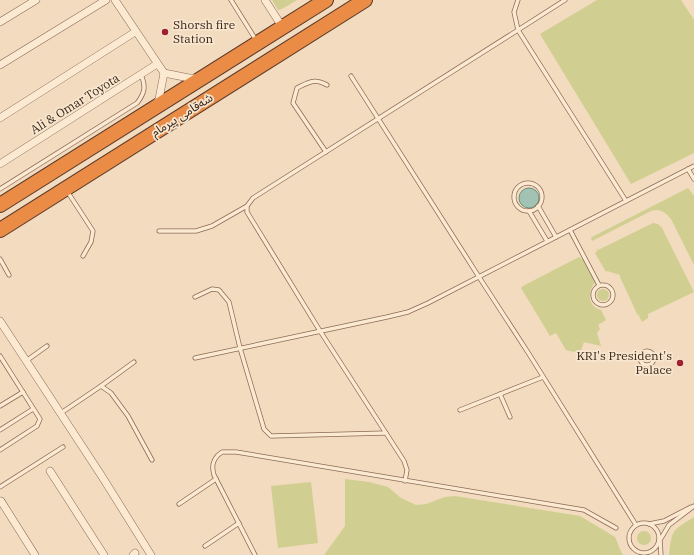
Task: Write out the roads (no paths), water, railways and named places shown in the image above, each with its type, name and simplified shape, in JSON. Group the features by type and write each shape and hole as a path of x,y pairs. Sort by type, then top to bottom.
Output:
{"highway":[{"name":"شەقامی پیرمام","path":"0,205 140,109 155,106 326,0"},
{"name":"شەقامی پیرمام","path":"0,230 365,0"}],"street":[{"path":"0,22 35,0"},
{"path":"0,65 106,0"},
{"path":"115,0 164,74 189,78 201,78"},
{"path":"265,0 283,28"},
{"path":"0,118 136,32"},
{"name":"Ali & Omar Toyota","path":"1,161 157,64"},
{"path":"155,106 159,98 164,74"},
{"path":"0,321 151,555"},
{"path":"50,471 104,555"},
{"path":"1,501 35,555"}],"lane":[{"path":"231,0 258,43"},
{"path":"518,0 514,12 518,30 626,201"},
{"path":"159,232 196,231 212,226 247,206 253,198 565,0"},
{"path":"0,189 140,109 145,83 141,75"},
{"path":"351,76 543,376 636,525"},
{"path":"326,85 312,80 297,88 293,103 326,152"},
{"path":"195,358 408,312 479,278 547,241 694,166"},
{"path":"688,169 694,179"},
{"path":"529,211 538,206 542,196 538,187 531,183 522,184 515,190 514,199 518,207 529,211 547,241"},
{"path":"66,189 93,232 92,242 83,256"},
{"path":"247,206 247,212 320,331 404,461 407,470 406,481"},
{"path":"538,206 556,237"},
{"path":"570,230 599,286"},
{"path":"0,258 9,275"},
{"path":"599,286 608,286 613,291 612,300 608,305 601,306 593,300 592,296 594,290 599,286"},
{"path":"195,297 212,289 219,290 229,302 240,348 264,429 271,436 386,433"},
{"path":"26,361 48,346"},
{"path":"650,351 655,358 651,364 646,365 642,363 640,356 643,352 650,351"},
{"path":"0,356 40,419 38,426 0,450"},
{"path":"60,413 134,362"},
{"path":"460,410 543,376"},
{"path":"101,386 111,393 128,416 152,460"},
{"path":"0,406 23,392"},
{"path":"500,394 510,417"},
{"path":"0,430 33,409"},
{"path":"0,487 63,448"},
{"path":"255,555 212,470 214,458 222,452 228,451 584,510 616,528"},
{"path":"179,504 216,479"},
{"path":"638,552 647,554 656,549 669,525 694,506"},
{"path":"642,555 631,546 629,538 632,529 636,525 664,521 694,506"},
{"path":"205,546 239,524"},
{"path":"649,524 657,530 660,540 661,555"}],"place":[{"name":"Shorsh fire Station","path":"165,32"},
{"name":"KRI's President's Palace","path":"680,363"}]}
